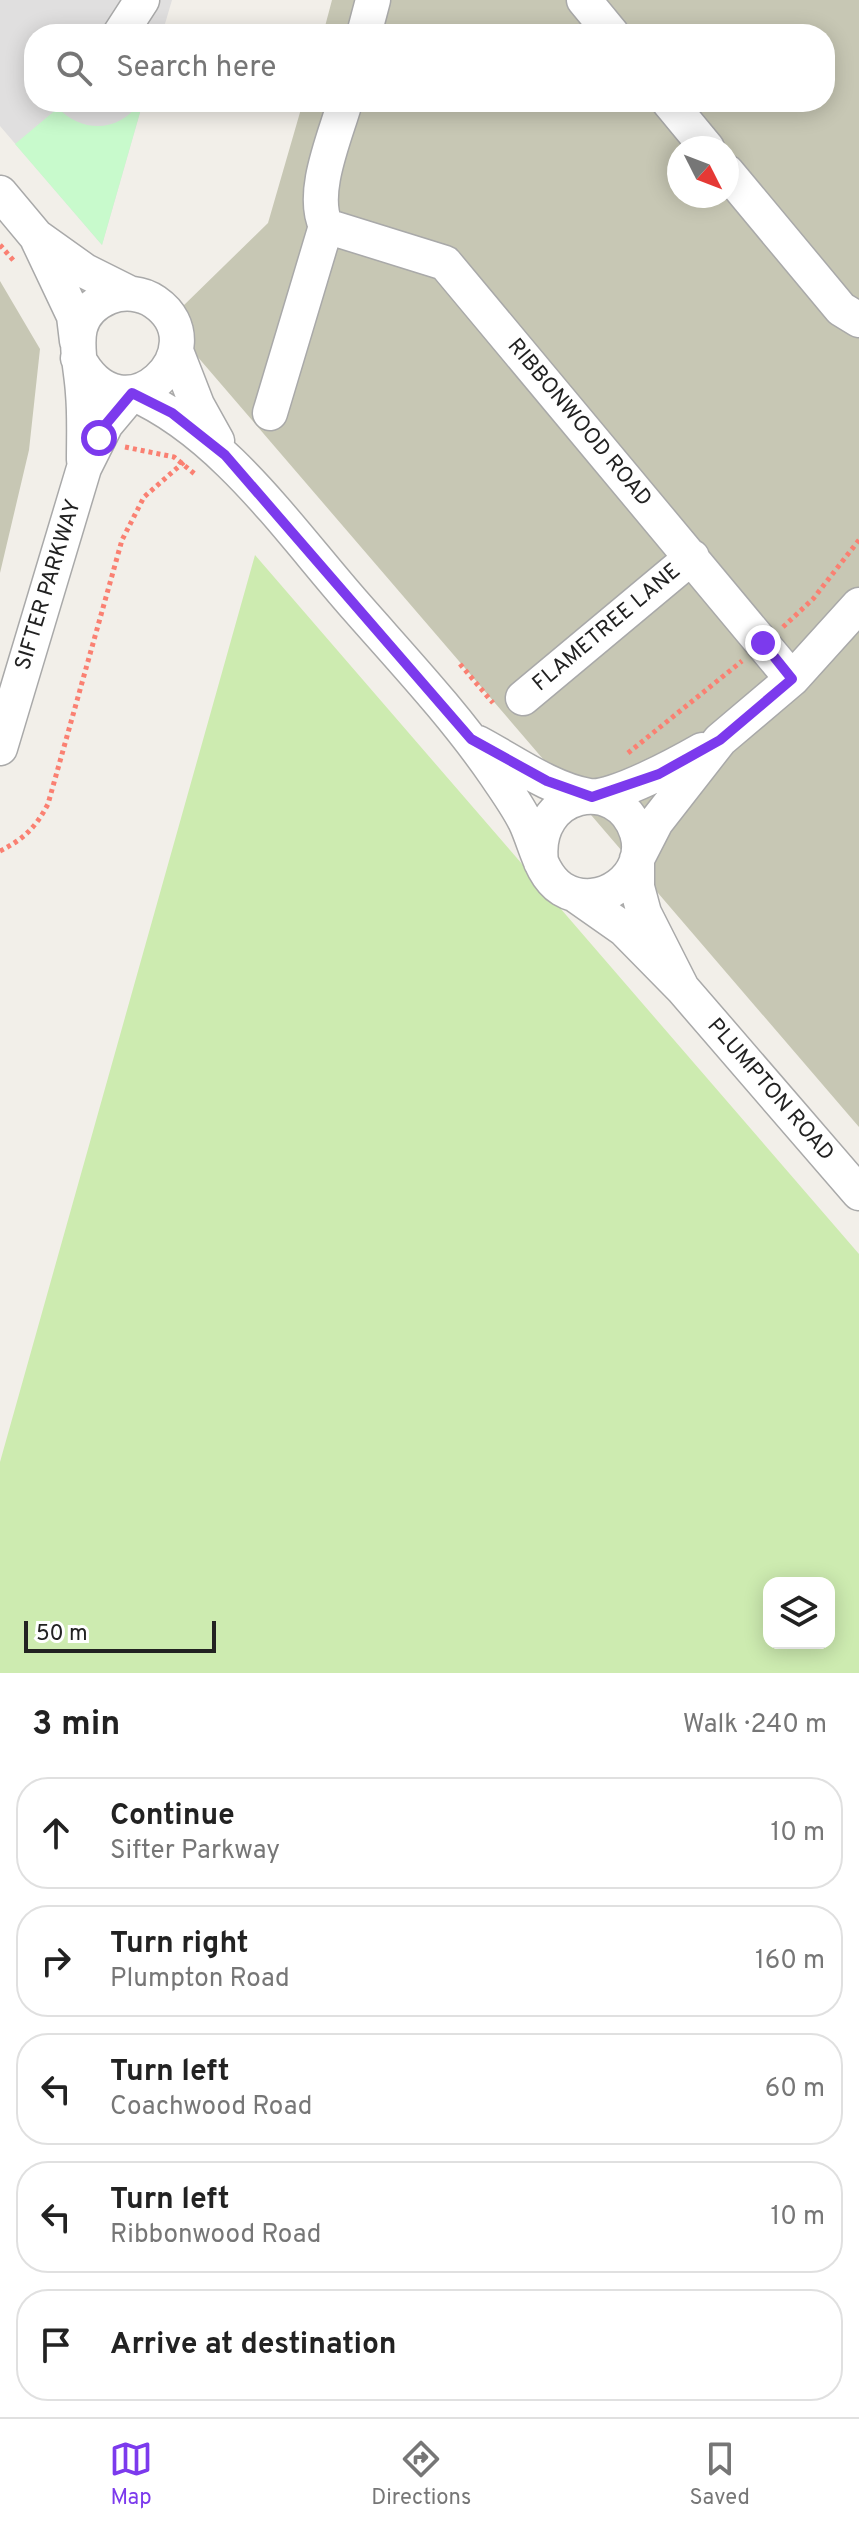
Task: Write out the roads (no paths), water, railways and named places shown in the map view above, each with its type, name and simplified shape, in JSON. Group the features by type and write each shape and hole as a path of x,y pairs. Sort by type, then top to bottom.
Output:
{"street":[{"path":"126,24 142,0"},
{"path":"367,24 373,0"},
{"path":"584,0 604,24"},
{"path":"270,413 326,226 320,212 321,188 342,112"},
{"path":"677,112 697,136"},
{"path":"739,186 841,309 859,320"},
{"name":"PLUMPTON ROAD","path":"0,193 36,236 85,271 129,293 144,296 168,314 175,330 176,351 216,448"},
{"name":"RIBBONWOOD ROAD","path":"326,226 445,263 792,679"},
{"name":"PLUMPTON ROAD","path":"36,236 74,316 78,349 86,373 99,385 115,392 132,393 172,413 216,448 471,739 526,822 549,877 562,889 624,929 682,988 859,1193"},
{"path":"78,349 80,324 88,311 100,301 129,293"},
{"name":"SIFTER PARKWAY","path":"78,349 85,415 84,468"},
{"path":"132,393 149,388 162,378 172,364 176,351"},
{"name":"SIFTER PARKWAY","path":"0,748 84,468 106,424 132,393"},
{"name":"FLAMETREE LANE","path":"523,698 692,557"},
{"path":"541,862 539,845 543,828 562,805 659,774 720,740 792,679 859,605"},
{"name":"PLUMPTON ROAD","path":"471,739 547,781 606,800 630,817 638,834 637,887 644,913 682,988"},
{"path":"577,896 594,897 611,892 625,882 656,822 720,740"}]}
